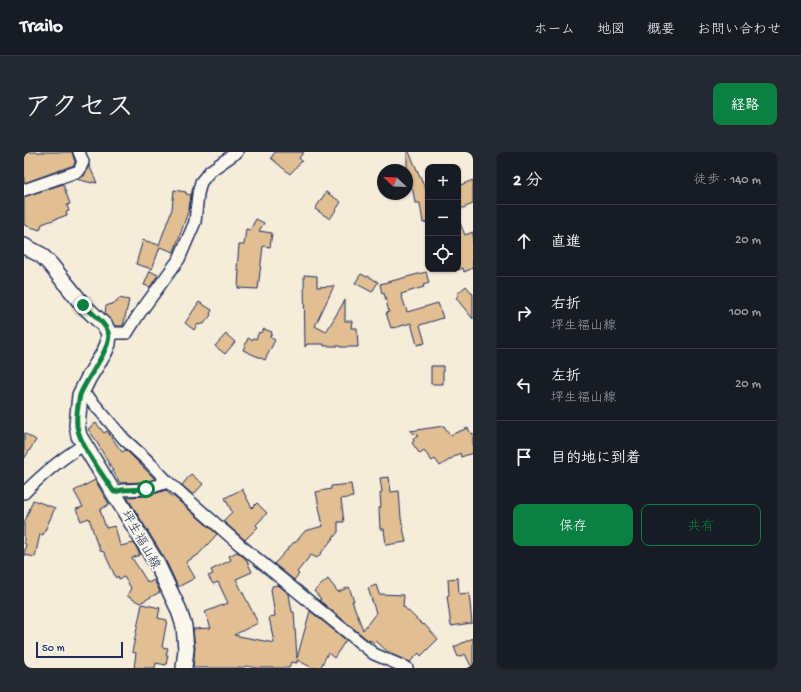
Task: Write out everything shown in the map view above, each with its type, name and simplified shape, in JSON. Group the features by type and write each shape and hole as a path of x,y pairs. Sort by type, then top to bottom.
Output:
{"main road":[{"path":"24,246 41,255 50,264 83,305 105,326 109,333"},
{"name":"坪生福山線","path":"109,333 108,344 104,353 80,395 77,425 79,436 157,564 178,608 184,626 186,649 184,668"}],"street":[{"path":"24,190 79,171 83,162 79,152"},
{"path":"109,333 127,333 179,259 195,222 201,182 210,171 237,152"},
{"path":"80,395 90,399 124,440 148,461 168,482 352,638 374,654 407,668"},
{"path":"24,493 42,474 66,456 84,446"},
{"path":"114,492 122,490 146,489 168,482"}],"building":[{"path":"24,152 72,152 75,162 74,165 24,183"},
{"path":"275,152 304,152 299,158 302,161 290,174 271,158"},
{"path":"407,152 409,152 425,187 425,223 423,223 420,203 415,203 413,191 413,164 407,164"},
{"path":"89,165 97,183 76,179 84,176"},
{"path":"473,180 473,204 461,209 461,200 461,185"},
{"path":"63,184 70,204 67,205 69,211 66,212 67,215 42,224 40,230 24,225 24,197"},
{"path":"174,190 186,192 186,194 191,195 189,209 174,252 160,247 152,269 136,264 143,240 159,245 172,209"},
{"path":"326,192 341,202 330,219 315,209"},
{"path":"256,219 264,223 259,231 272,233 270,247 263,246 258,289 238,288 239,270 237,270 239,245 244,245 246,229 250,230"},
{"path":"461,225 465,235 473,232 473,268 464,272 463,268 461,269"},
{"path":"150,271 158,275 150,287 144,285"},
{"path":"426,272 429,283 423,285 424,287 401,294 407,312 438,303 443,318 420,325 425,343 417,345 411,323 391,328 386,313 389,312 380,284"},
{"path":"361,274 378,282 372,292 355,283"},
{"path":"304,275 317,276 317,287 334,286 315,326 326,332 345,300 345,321 352,321 351,328 357,328 358,347 307,344 305,347"},
{"path":"466,286 473,294 473,319 456,298 458,296 457,294"},
{"path":"119,298 129,300 123,326 115,326 105,314 106,306 117,302"},
{"path":"199,302 212,310 211,315 203,325 202,323 200,325 198,324 194,330 185,323"},
{"path":"264,329 272,332 270,337 275,340 265,360 243,350 248,338 252,340 253,338 256,339 259,332 261,333"},
{"path":"226,334 235,342 225,354 215,346"},
{"path":"431,366 443,366 443,384 431,384"},
{"path":"96,423 104,433 107,431 122,452 126,450 155,479 145,482 120,483 88,429"},
{"path":"444,426 450,435 468,428 471,434 473,433 473,453 461,457 460,453 440,466 435,459 432,461 424,451 420,454 412,443 414,441 413,439 418,436 410,431"},
{"path":"24,433 36,440 24,459"},
{"path":"191,474 203,484 193,495 182,485"},
{"path":"389,477 391,492 399,491 401,518 406,542 386,545 384,529 380,529 379,508 381,507 380,493 382,492 380,478"},
{"path":"95,480 109,504 100,510 106,528 115,526 120,546 134,543 140,555 132,558 148,583 154,580 160,592 140,603 127,596 131,588 124,577 119,579 118,576 116,578 104,552 100,551 89,518 81,521 76,509 83,507 74,491"},
{"path":"351,484 353,497 341,499 344,522 338,522 338,532 317,558 311,555 297,572 299,574 294,580 274,564 305,531 323,526 316,492 331,489 331,486"},
{"path":"242,489 252,508 257,503 267,513 256,525 258,527 245,540 223,521 232,512 225,498"},
{"path":"166,490 172,497 173,496 217,534 198,555 186,562 195,578 178,587 165,559 127,497 148,496"},
{"path":"33,500 55,508 43,535 40,534 35,557 24,555 26,544 24,543 24,524"},
{"path":"237,552 246,559 252,572 236,579 258,623 234,635 274,643 269,617 275,616 271,589 272,586 278,585 289,594 292,612 294,612 297,658 310,611 346,640 334,658 328,653 320,668 313,668 297,660 297,663 291,662 289,668 257,668 246,666 243,668 193,668 195,648 193,629 211,628 205,612 228,603 218,582 213,584 208,576 213,574 211,570 231,560 229,556"},
{"path":"458,578 459,594 469,593 472,623 451,626 447,596 449,595 448,579"},
{"path":"328,579 338,592 349,587 354,601 352,601 363,630 376,613 368,588 376,585 379,594 404,595 403,606 423,625 424,624 438,639 421,656 419,653 410,662 393,655 376,641 374,643 370,640 369,641 319,600 321,599 314,591"},
{"path":"142,604 160,608 158,618 167,620 162,647 168,648 166,665 156,663 155,668 134,668 136,653 132,652"},
{"path":"473,638 472,668 465,654 458,657 454,647"}],"route":[{"path":"83,305 105,326 109,333 108,344 104,353 80,395 77,412 79,436 114,492 122,490 146,489"}]}
